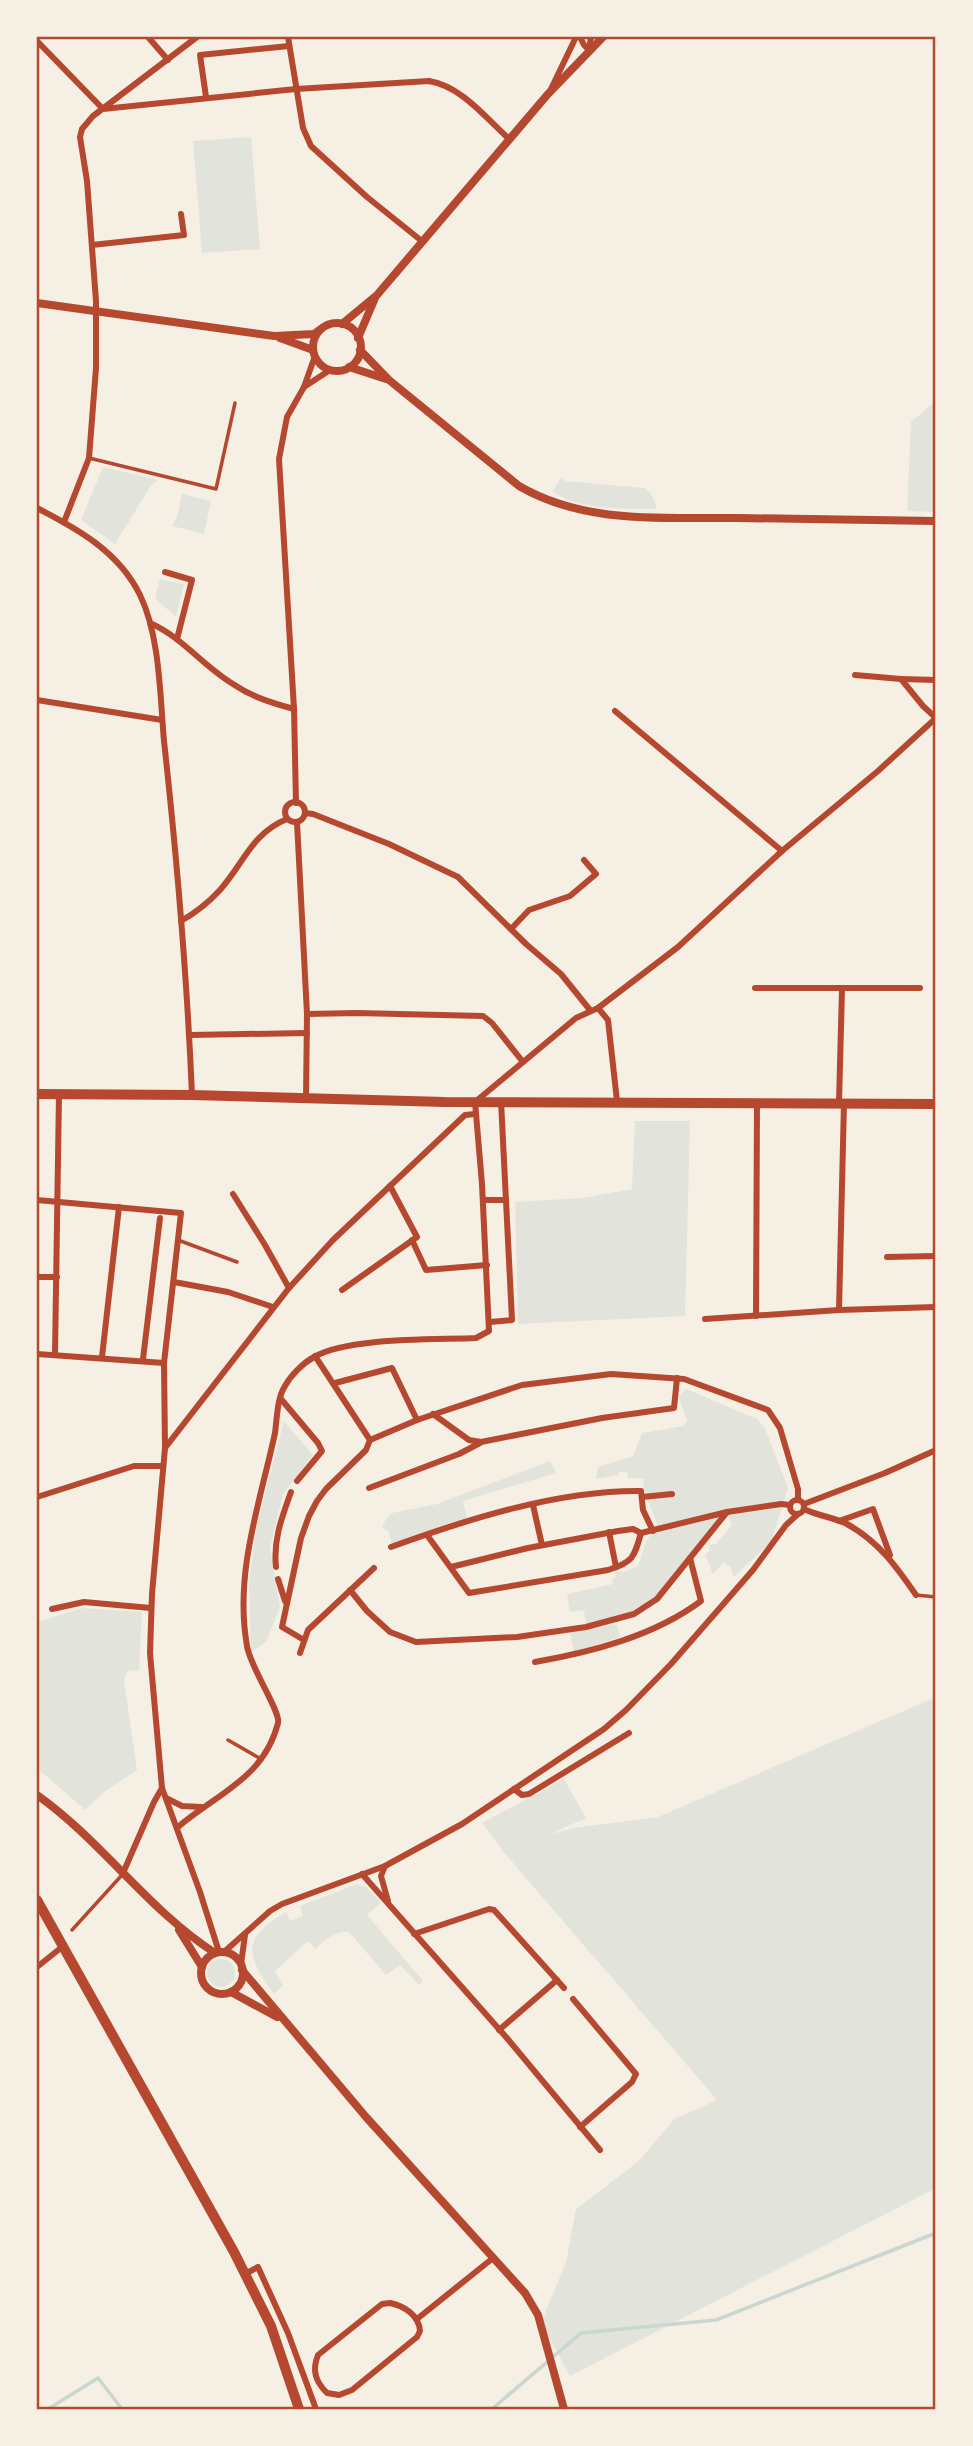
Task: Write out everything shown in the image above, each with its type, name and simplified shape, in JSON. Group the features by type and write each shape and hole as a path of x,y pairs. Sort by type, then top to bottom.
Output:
{"main road":[{"path":"37,1094 475,1102 936,1104"},
{"path":"37,1900 245,2274 271,2326 299,2409"}],"street":[{"path":"148,37 168,60"},
{"path":"64,522 89,458 96,368 97,311 87,181 80,137 86,123 197,37"},
{"path":"288,37 305,136 316,153 423,242"},
{"path":"548,94 578,37 589,50"},
{"path":"589,50 591,37"},
{"path":"342,324 377,295 548,94 603,37"},
{"path":"37,42 103,109"},
{"path":"206,97 200,55 289,46"},
{"path":"103,109 296,89 439,82 465,99 509,139"},
{"path":"92,245 184,235 181,214"},
{"path":"358,338 377,295"},
{"path":"37,303 274,336 314,334 327,325 342,324 349,327 358,338 360,350 358,357 349,367 330,370 323,366 314,353 274,336"},
{"path":"296,803 294,709 279,459 287,417 304,387 314,353 313,342 321,329"},
{"path":"360,350 389,380 519,486 537,497 569,508 626,517 936,521"},
{"path":"349,367 389,380"},
{"path":"304,387 330,370"},
{"path":"37,508 85,535 121,566 140,596 150,623 181,921 192,1095"},
{"path":"165,572 192,580 177,639"},
{"path":"150,623 177,639 233,684 265,701 294,709"},
{"path":"855,675 936,680"},
{"path":"178,1827 201,1807 245,1779 261,1759 280,1720 276,1707 254,1670 247,1648 243,1590 254,1517 283,1388 300,1367 315,1356 344,1346 485,1336 490,1322 475,1102 576,1018 598,1008 678,947 782,851 878,771 936,718 901,679"},
{"path":"37,700 162,720"},
{"path":"615,712 782,851"},
{"path":"287,819 286,807 296,803 301,805 305,813"},
{"path":"181,921 219,891 268,827 287,819 297,822 305,813"},
{"path":"305,813 389,844 458,877 561,974 590,1010"},
{"path":"297,822 307,1014 306,1098"},
{"path":"511,929 530,911 570,896 583,887 596,874 584,860"},
{"path":"755,988 920,988"},
{"path":"839,1310 842,989"},
{"path":"598,1008 608,1020 617,1101"},
{"path":"307,1014 483,1016 492,1023 523,1062"},
{"path":"190,1035 307,1033"},
{"path":"55,1354 59,1094"},
{"path":"490,1322 512,1320 501,1101"},
{"path":"756,1316 757,1102"},
{"path":"165,1448 273,1307 333,1240 466,1115 475,1114"},
{"path":"342,1290 417,1237 390,1186"},
{"path":"233,1194 289,1288"},
{"path":"37,1199 181,1213 164,1363 165,1448 151,1608 150,1653 162,1788 178,1827 219,1953"},
{"path":"483,1200 506,1200"},
{"path":"102,1357 118,1207"},
{"path":"143,1359 160,1218"},
{"path":"412,1240 426,1270 487,1265"},
{"path":"887,1257 936,1256"},
{"path":"37,1277 57,1277"},
{"path":"174,1282 228,1292 273,1307"},
{"path":"705,1320 839,1310 936,1307"},
{"path":"37,1354 143,1359 164,1363"},
{"path":"315,1356 370,1440"},
{"path":"335,1384 391,1368 417,1420"},
{"path":"304,1640 282,1628 301,1538 317,1501 366,1450 370,1440 433,1414 522,1385 611,1374 677,1378 768,1410 780,1428 798,1489 798,1509"},
{"path":"369,1488 459,1454 481,1442 674,1408 677,1378"},
{"path":"281,1399 322,1451 297,1481"},
{"path":"433,1414 469,1440 481,1442"},
{"path":"202,1967 209,1956 219,1953 245,1935 270,1911 282,1904 385,1866 461,1824 604,1729 671,1664 754,1570 798,1509 936,1450"},
{"path":"37,1496 134,1466 163,1466"},
{"path":"276,1567 275,1548 281,1519 291,1492"},
{"path":"641,1494 643,1510 653,1531"},
{"path":"391,1547 489,1514 533,1505 572,1498 672,1494"},
{"path":"451,1567 609,1532 633,1529 641,1533 727,1512 781,1504 839,1521 873,1541 890,1557 916,1595"},
{"path":"533,1505 542,1545"},
{"path":"839,1521 873,1509 890,1557"},
{"path":"350,1590 367,1611 390,1632 416,1642 517,1637 586,1627 634,1614 657,1598 727,1512"},
{"path":"609,1532 616,1567"},
{"path":"427,1535 469,1593 616,1567 627,1563 634,1555 641,1533"},
{"path":"535,1662 595,1649 682,1616 701,1601 690,1558"},
{"path":"300,1653 308,1630 374,1567"},
{"path":"278,1579 286,1603"},
{"path":"52,1609 84,1602 151,1608"},
{"path":"514,1789 522,1795 529,1794 629,1733"},
{"path":"123,1873 153,1802 162,1788"},
{"path":"37,1795 175,1924 219,1953 234,1956 284,2021 452,2214 519,2285 538,2315 564,2409"},
{"path":"166,1798 182,1806 201,1807"},
{"path":"385,1866 381,1876 384,1892 392,1909"},
{"path":"362,1874 600,2150"},
{"path":"414,1934 489,1909 494,1910 564,1988"},
{"path":"175,1924 202,1967 202,1980 206,1986 217,1993 231,1992 284,2021"},
{"path":"231,1992 240,1983 245,1935"},
{"path":"37,1967 62,1947"},
{"path":"499,2030 557,1980"},
{"path":"573,1999 636,2074 632,2082 580,2127"},
{"path":"417,2319 494,2258"},
{"path":"245,2274 258,2267 288,2333 316,2409"},
{"path":"382,2304 399,2305 417,2319 420,2327 417,2337 352,2390 334,2395 327,2393 317,2382 314,2365 318,2355 382,2304"}],"lane":[{"path":"89,458 216,489 235,403"},
{"path":"178,1240 237,1262"},
{"path":"916,1595 936,1597"},
{"path":"228,1740 261,1759"},
{"path":"72,1930 123,1873"}],"shaded area":[{"path":"251,137 260,249 202,253 193,141"},
{"path":"936,401 936,512 907,511 911,422"},
{"path":"103,467 158,480 150,487 115,544 81,520"},
{"path":"560,478 566,481 645,488 653,498 656,509 602,507 574,502 553,491"},
{"path":"182,494 211,501 204,534 172,526 178,514"},
{"path":"160,579 184,584 176,617 155,598"},
{"path":"635,1121 690,1121 685,1316 518,1324 515,1202 583,1198 632,1189"},
{"path":"686,1389 757,1419 765,1428 788,1488 771,1542 734,1577 731,1568 724,1562 713,1574 705,1554 710,1551 709,1545 716,1544 732,1525 727,1513 657,1599 634,1614 586,1625 584,1610 570,1612 567,1594 613,1584 615,1571 623,1572 638,1566 646,1542 657,1524 643,1488 644,1479 628,1478 627,1472 619,1472 619,1475 596,1479 598,1467 633,1456 642,1433 683,1426 687,1420 678,1396"},
{"path":"284,1421 313,1455 283,1494 270,1548 280,1607 266,1642 251,1652 249,1583 256,1529"},
{"path":"550,1461 556,1473 463,1501 468,1521 392,1547 389,1532 382,1527 392,1513 437,1504"},
{"path":"83,1608 142,1612 139,1670 127,1671 124,1681 137,1770 105,1791 85,1810 37,1768 37,1622"},
{"path":"617,1624 620,1637 574,1652 570,1632"},
{"path":"936,1697 936,2188 570,2376 541,2323 566,2262 576,2209 639,2161 674,2119 717,2100 502,1850 482,1823 564,1779 586,1818 550,1834 574,1828 658,1817"},
{"path":"357,1884 366,1887 381,1903 367,1915 423,1981 419,1985 400,1965 386,1975 349,1932 344,1932 331,1936 315,1949 308,1941 275,1971 283,1985 274,1994 253,1958 252,1949 261,1931 286,1912 290,1921 303,1916 300,1906"},
{"path":"221,1959 231,1963 235,1973 231,1983 221,1987 211,1983 207,1973 211,1963"}],"waterway":[{"path":"492,2409 581,2333 716,2320 936,2233"},
{"path":"48,2409 98,2378 122,2409"}]}
